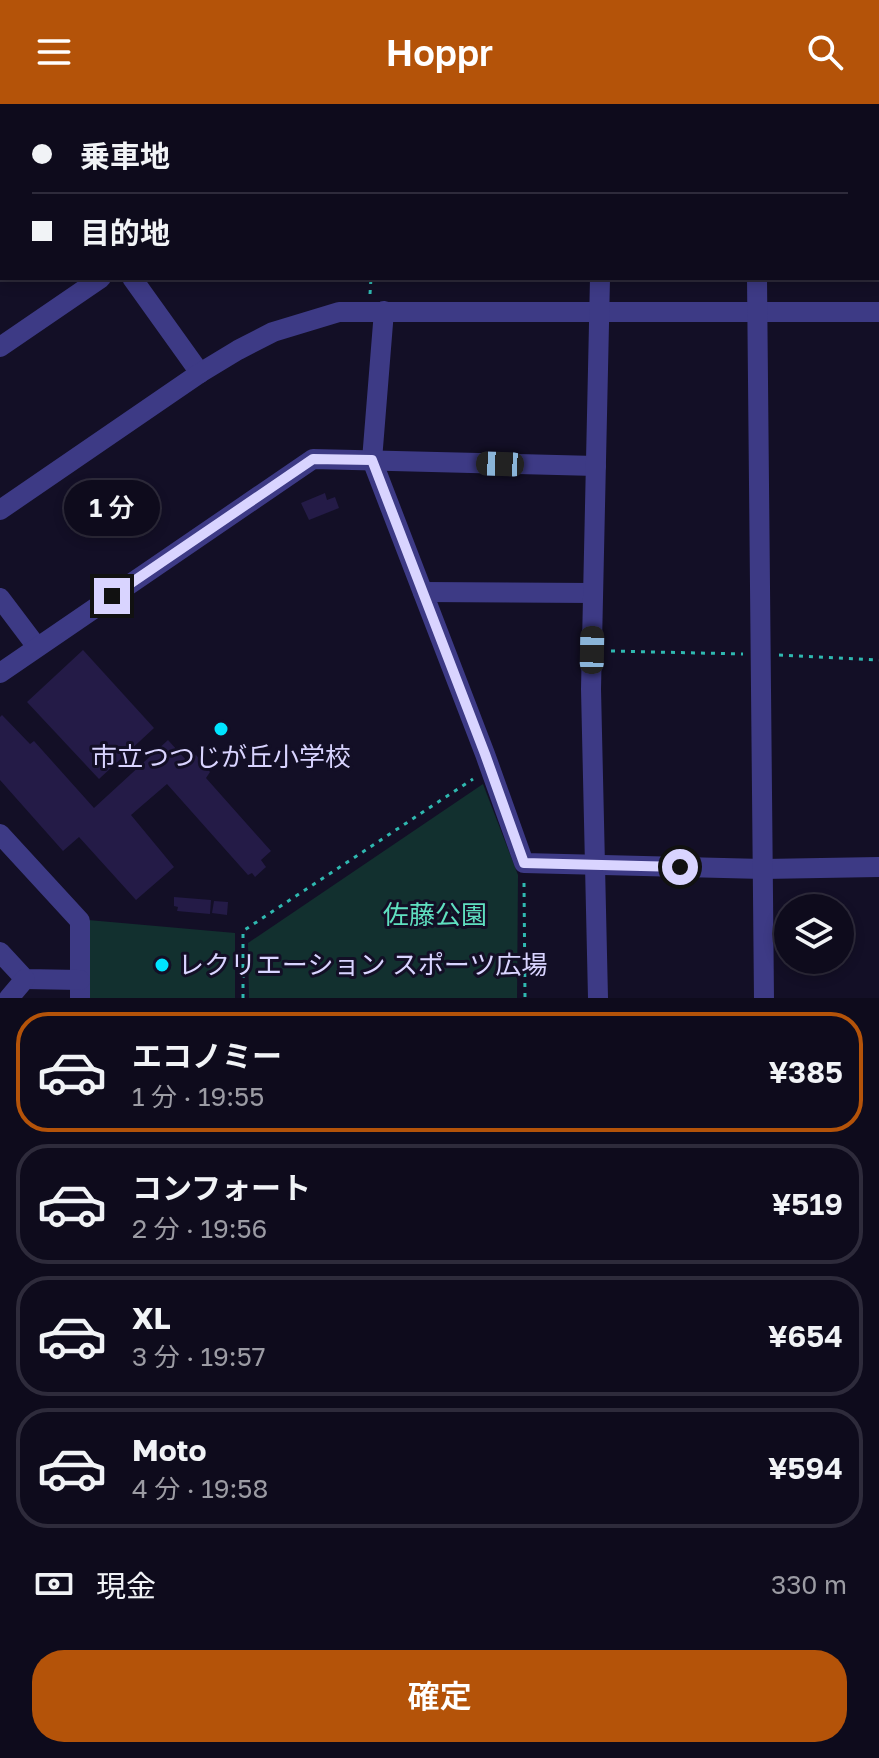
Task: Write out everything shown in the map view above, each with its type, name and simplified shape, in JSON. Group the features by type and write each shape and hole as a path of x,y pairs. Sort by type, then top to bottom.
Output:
{"street":[{"path":"0,347 98,280"},
{"path":"133,280 200,373"},
{"path":"598,998 592,650 600,280"},
{"path":"757,280 764,998"},
{"path":"384,311 372,460 524,863 763,869 879,867"},
{"path":"0,510 200,373 273,332 339,312 879,312"},
{"path":"0,673 313,459 596,466"},
{"path":"423,592 593,593"},
{"path":"0,598 37,647"},
{"path":"0,834 80,921 80,989 25,979 0,952"},
{"path":"9,998 25,979"}],"path":[{"path":"592,650 879,660"},
{"path":"243,998 243,931 474,779"},
{"path":"524,863 525,998"}],"green space":[{"name":"佐藤公園","path":"483,784 518,875 517,998 249,998 248,943"},
{"name":"レクリエーション スポーツ広場","path":"88,920 235,933 235,998 88,998"}],"building":[{"path":"325,493 327,500 335,497 339,508 309,520 301,503"},
{"path":"83,650 154,728 99,779 27,702"},
{"path":"2,715 30,744 34,741 94,808 168,740 187,761 196,755 210,772 206,778 271,851 261,860 266,867 255,877 252,873 248,875 167,784 131,815 174,867 136,900 79,837 63,851 0,780"},
{"path":"174,897 211,900 210,914 177,911"},
{"path":"214,901 228,902 227,915 212,913"}],"place":[{"name":"市立つつじが丘小学校","path":"221,729"},
{"name":"レクリエーション スポーツ広場","path":"162,965"}],"route":[{"path":"112,596 313,459 372,460 524,863 680,867"}]}
